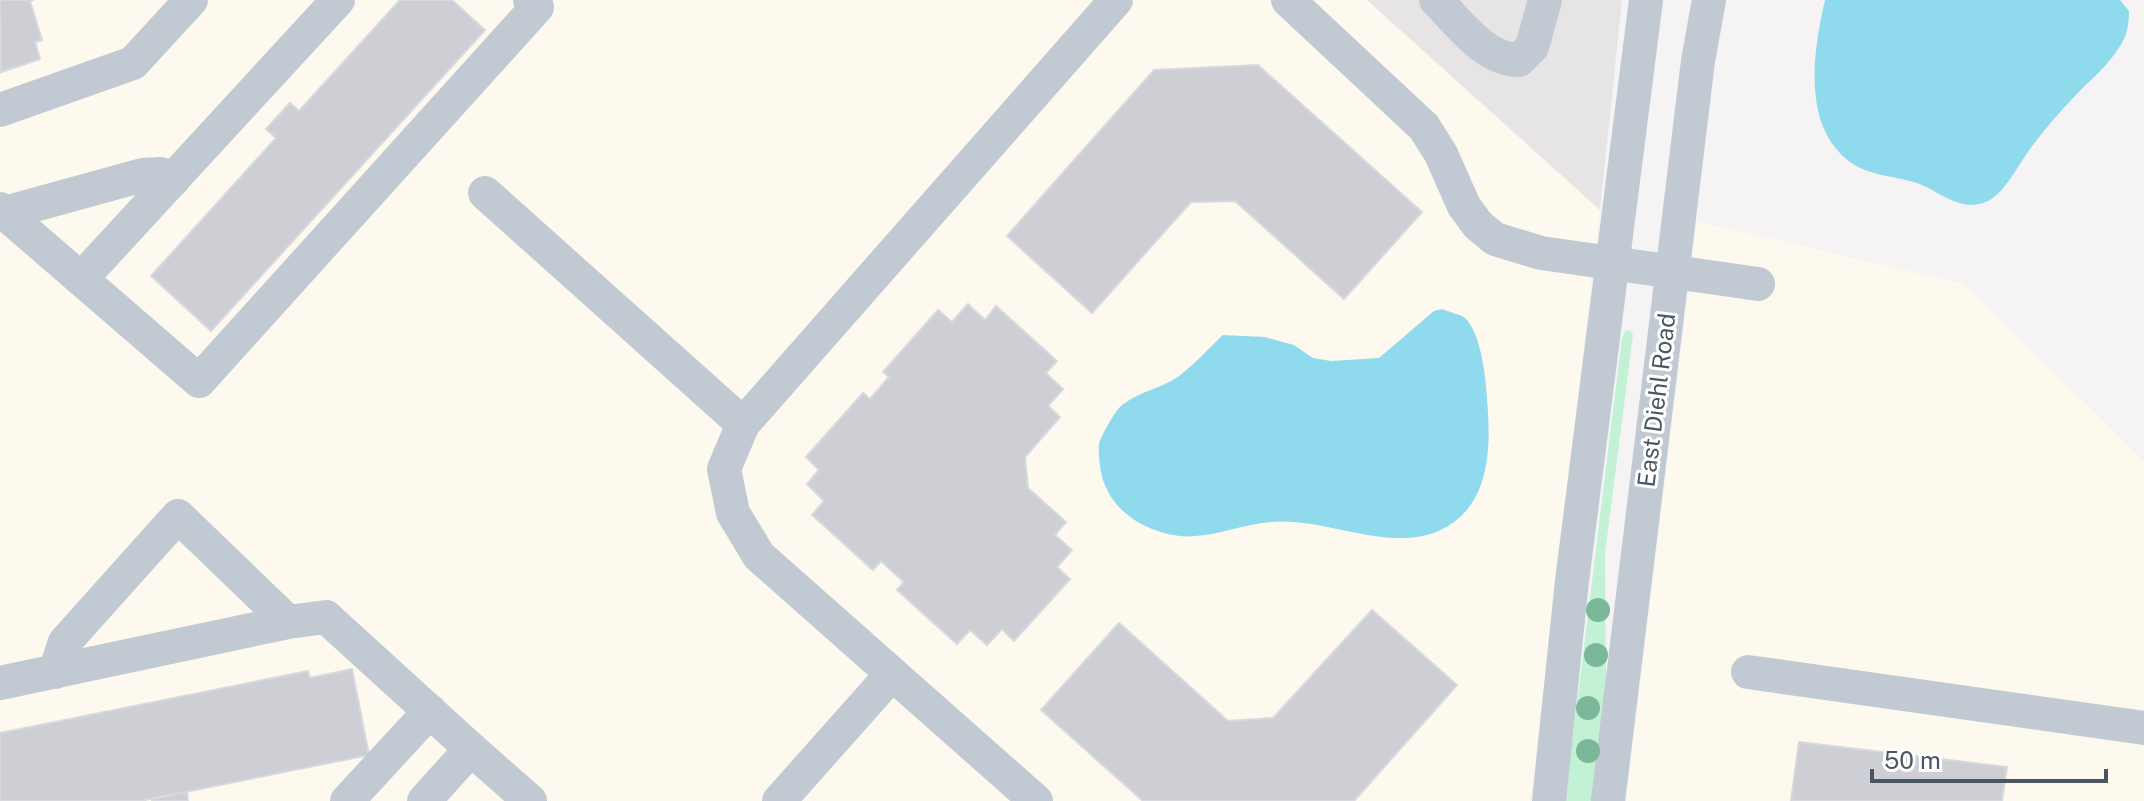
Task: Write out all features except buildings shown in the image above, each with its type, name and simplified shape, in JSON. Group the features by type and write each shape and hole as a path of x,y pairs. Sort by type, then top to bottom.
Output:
{"street":[{"path":"0,110 133,63 191,0"},
{"path":"81,279 338,0"},
{"path":"2,211 199,381 537,7 530,0"},
{"path":"1036,801 759,556 733,513 724,469 743,424 1116,0"},
{"path":"1288,0 1424,127 1441,154 1464,206 1478,225 1495,239 1541,253 1758,284"},
{"path":"1436,0 1491,53 1503,60 1519,60 1532,47 1538,4"},
{"path":"1549,801 1572,581 1646,0"},
{"name":"East Diehl Road","path":"1608,801 1698,61 1709,0"},
{"path":"2,211 143,175 161,174 173,180"},
{"path":"485,193 743,424"},
{"path":"55,672 65,642 178,516 288,622"},
{"path":"0,683 288,622 326,617 530,801"},
{"path":"1748,672 2144,728"},
{"path":"779,801 892,674"},
{"path":"347,801 430,711"},
{"path":"424,801 471,749"}],"shaded area":[{"path":"0,0 1367,0 1600,210 1530,801 0,801"},
{"path":"1367,0 1622,0 1600,210"},
{"path":"1697,221 1963,284 2144,461 2144,801 1626,801"}],"green space":[{"path":"1630,330 1633,335 1605,553 1606,686 1593,801 1565,801 1622,338 1625,331"}],"water":[{"path":"1825,0 2120,0 2129,11 2129,16 2126,34 2115,53 2045,130 2002,190 1985,202 1971,205 1962,204 1917,183 1860,168 1836,149 1825,131 1815,88 1817,43"},
{"path":"1442,309 1465,318 1474,332 1483,361 1487,404 1487,460 1483,478 1477,494 1454,522 1433,533 1411,538 1388,538 1293,522 1271,522 1204,535 1178,536 1154,530 1135,520 1112,499 1101,472 1099,444 1118,409 1133,398 1179,376 1223,335 1265,337 1294,345 1313,358 1331,361 1379,358 1434,311"}]}
